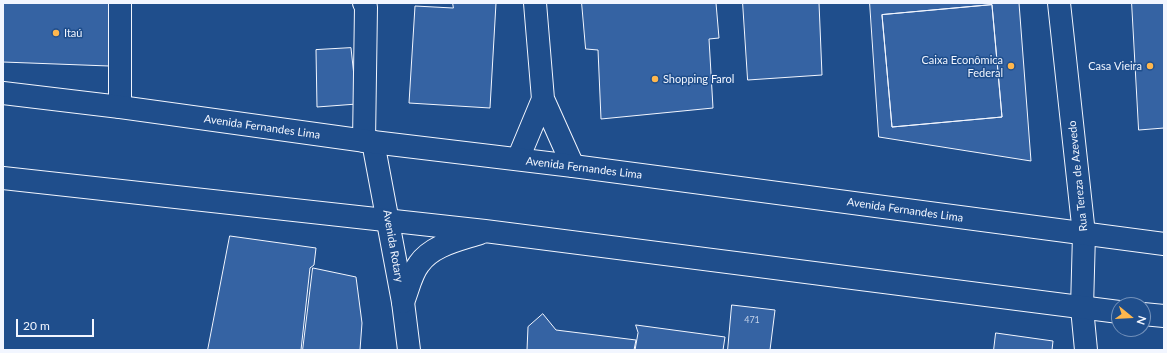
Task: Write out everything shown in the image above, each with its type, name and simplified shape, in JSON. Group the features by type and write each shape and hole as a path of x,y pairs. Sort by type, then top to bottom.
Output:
{"main road":[{"path":"120,3 120,107"},
{"name":"Avenida Rotary","path":"364,3 366,7 369,142 389,220 403,302 409,350"},
{"path":"535,3 543,99 573,166"},
{"name":"Rua Tereza de Azevedo","path":"1059,3 1084,234 1082,308 1086,350"},
{"name":"Avenida Fernandes Lima","path":"3,93 120,107 369,142 573,166 1164,244"},
{"path":"518,159 543,99"},
{"path":"3,178 485,231 1111,311"},
{"path":"403,302 418,264 429,253 441,246 485,231"},
{"path":"1151,315 1164,316"}],"building":[{"name":"Itaú","path":"3,3 109,3 109,66 3,62"},
{"path":"453,3 496,3 490,108 409,103 415,6 453,8"},
{"name":"Shopping Farol","path":"582,3 716,3 719,38 709,39 713,108 601,119 598,50 586,49"},
{"path":"743,3 819,3 822,75 748,80"},
{"name":"Caixa Econômica Federal","path":"870,3 1019,3 1031,161 879,137","holes":["992,5 1002,117 892,127 882,15"]},
{"name":"Casa Vieira","path":"1132,3 1164,3 1164,128 1139,130"},
{"path":"992,5 1002,117 892,127 882,15"},
{"path":"351,48 357,104 317,107 316,50"},
{"path":"230,236 316,248 314,265 310,268 301,350 208,350"},
{"path":"313,268 356,277 362,323 360,350 303,350"},
{"path":"732,305 775,310 770,350 728,350"},
{"path":"543,314 556,330 636,340 634,350 527,350 528,327"},
{"path":"636,325 725,337 723,350 635,350 638,333"},
{"path":"996,333 1053,341 1052,350 994,350"}],"place":[{"name":"Itaú","path":"56,33"},
{"name":"Caixa Econômica Federal","path":"1011,66"},
{"name":"Casa Vieira","path":"1150,66"},
{"name":"Shopping Farol","path":"655,79"}]}
